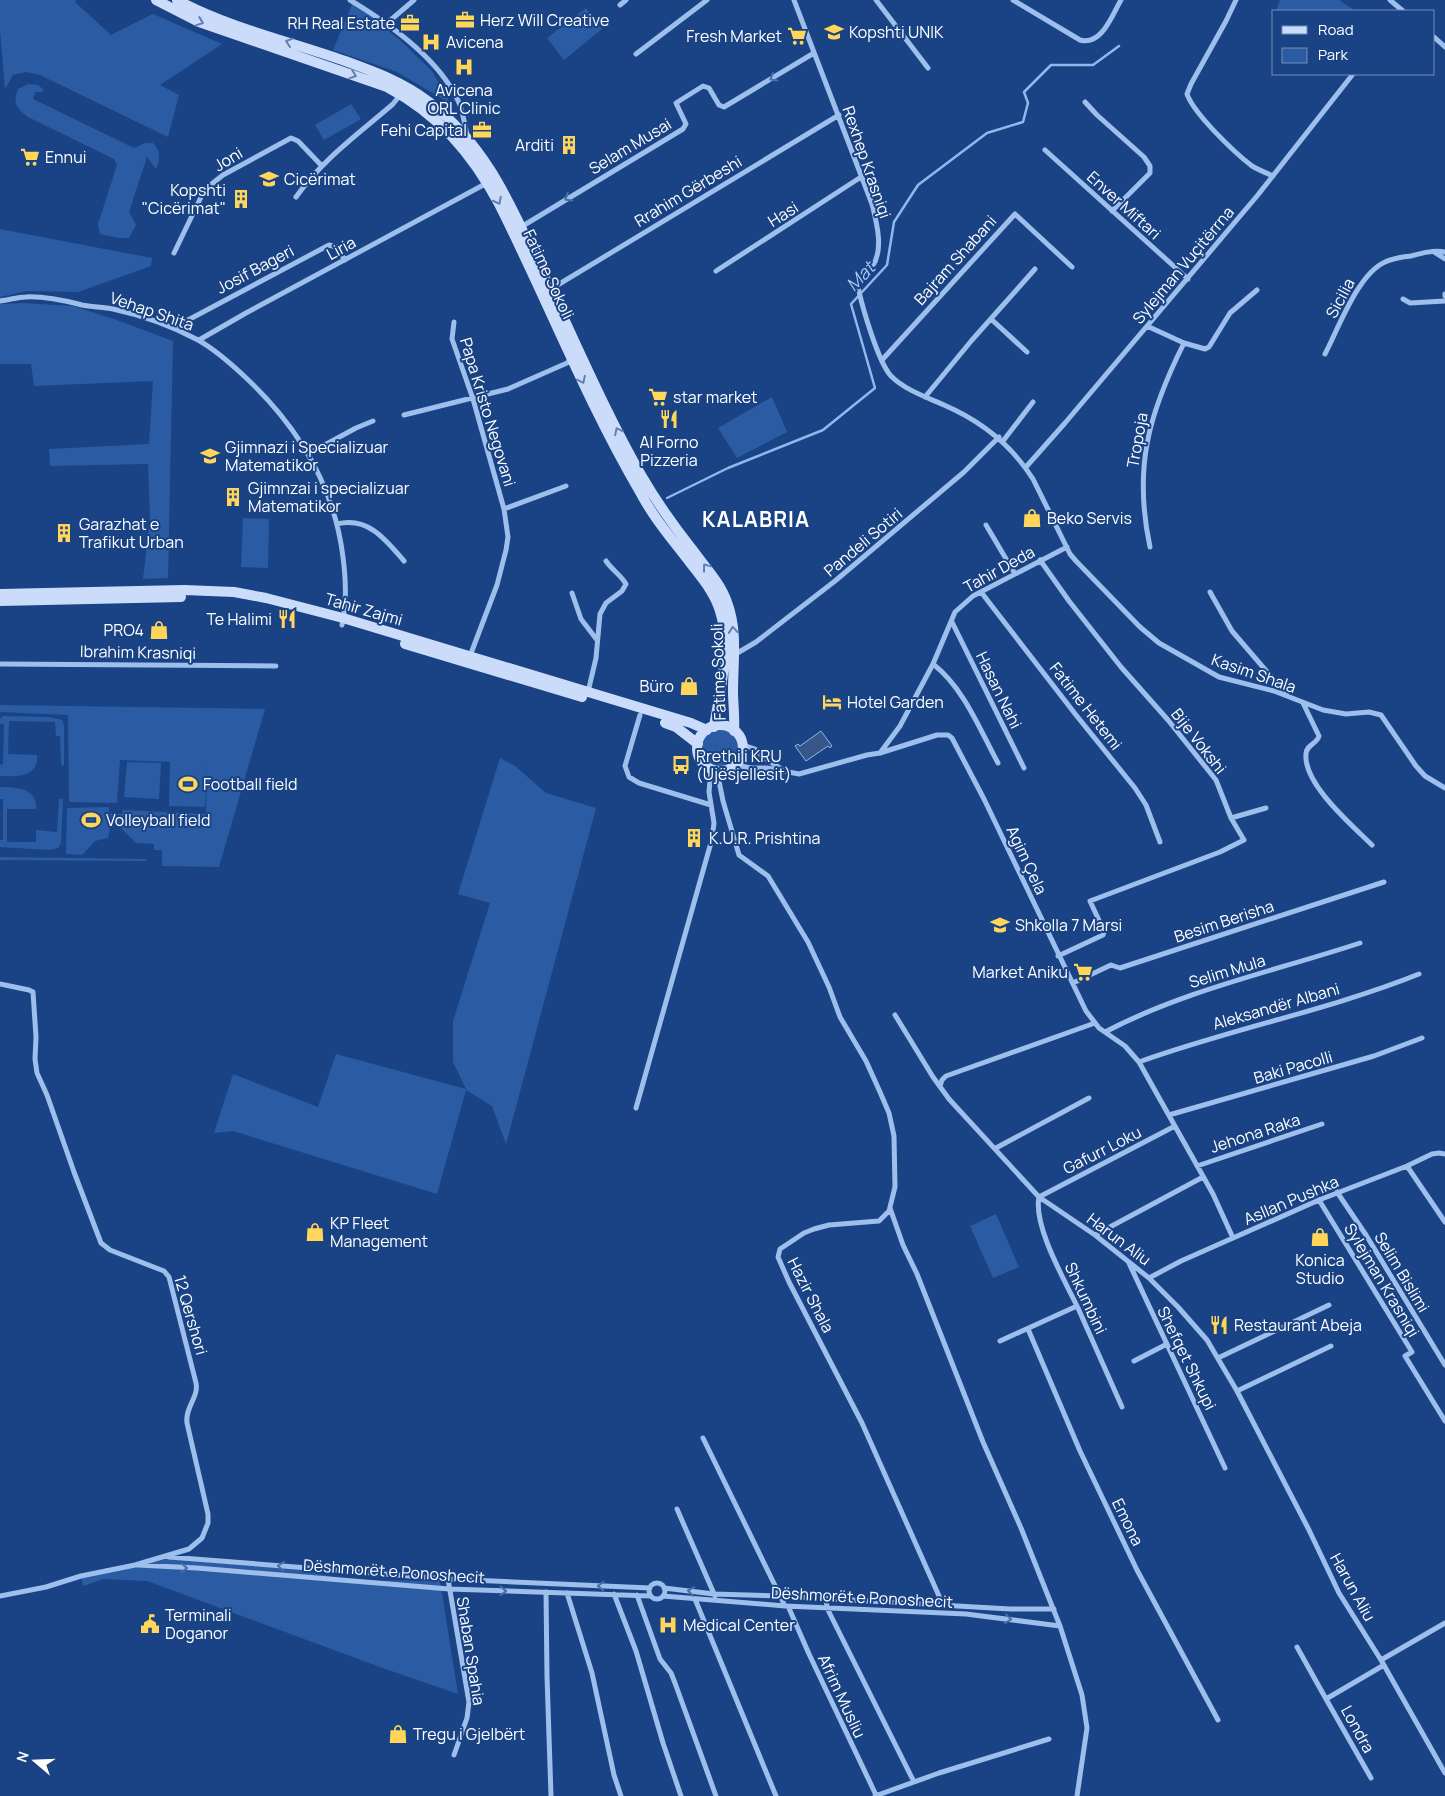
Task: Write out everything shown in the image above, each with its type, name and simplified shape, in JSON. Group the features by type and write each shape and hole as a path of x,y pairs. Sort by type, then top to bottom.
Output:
{"street":[{"name":"Fatime Sokoli","path":"156,0 199,22 375,82 421,103 457,126 468,138 521,227 606,407 642,477 670,520 722,590 730,610 732,622 734,731"},
{"name":"Fatime Sokoli","path":"177,0 225,21 375,72 404,85 492,180 572,358 641,495 659,523 708,586 717,602 723,625 725,656 723,682 711,728"},
{"path":"350,0 358,2 434,66 460,105 468,138"},
{"path":"386,24 414,0"},
{"path":"620,5 626,0"},
{"path":"636,54 707,0"},
{"name":"Rexhep Krasniqi","path":"794,0 839,115 876,218 879,251 874,264 859,282 859,291 887,371 895,379 925,397 967,416 1001,439 1026,467 1040,490 1068,547"},
{"path":"876,0 928,68"},
{"path":"1013,0 1080,40 1088,41 1095,39 1102,33 1122,0"},
{"path":"1236,0 1187,94 1204,118 1230,146 1253,166 1273,176"},
{"path":"1390,0 1402,10"},
{"path":"1435,38 1445,46"},
{"name":"Selam Musai","path":"521,227 683,129 686,124 676,103 702,86 708,88 719,105 724,107 814,53"},
{"name":"Sylejman Vuçitërrna","path":"1026,467 1188,279 1273,176 1352,75"},
{"path":"296,197 321,165 393,104 400,94"},
{"path":"1085,102 1144,157 1150,166 1150,173 1112,211"},
{"name":"Rrahim Gërbeshi","path":"551,289 839,115"},
{"name":"Joni","path":"174,252 202,195 208,187 223,175 291,138 298,141 321,165"},
{"name":"Enver Miftari","path":"1045,150 1188,279"},
{"name":"Hasi","path":"716,271 862,177"},
{"name":"Liria","path":"199,340 492,180"},
{"name":"Bajram Shabani","path":"882,360 1015,214 1072,267"},
{"name":"Josif Bageri","path":"173,328 329,244 336,247 345,260"},
{"path":"1434,251 1445,259"},
{"name":"Sicilia","path":"1325,354 1360,284 1376,268 1386,261 1434,251 1445,252"},
{"path":"925,397 1035,269"},
{"path":"1147,326 1184,343 1204,349 1208,347 1230,313 1257,290"},
{"name":"Vehap Shita","path":"0,301 28,297 112,309 173,328 199,340 230,363 252,384 284,420 308,454 321,478 337,524 342,549 346,585 343,622"},
{"path":"1403,299 1410,303 1445,301"},
{"path":"991,319 1027,352"},
{"name":"Papa Kristo Negovani","path":"454,322 452,339 473,399 507,524 506,550 497,585 470,656"},
{"name":"Tropoja","path":"1150,547 1143,502 1148,438 1158,400 1184,343"},
{"path":"404,415 508,389 566,363 572,358"},
{"path":"1001,439 1033,402"},
{"path":"308,454 373,420"},
{"name":"Pandeli Sotiri","path":"734,655 756,642 829,586 1001,439"},
{"name":"Papa Kristo Negovani","path":"504,509 566,486"},
{"path":"337,524 347,521 362,523 388,543 404,561"},
{"path":"986,525 1015,574"},
{"name":"Tahir Deda","path":"880,753 900,726 933,664 955,612 968,600 981,592 1068,547"},
{"name":"Kasim Shala","path":"1068,547 1076,561 1140,627 1159,643 1219,677 1288,696 1302,703 1334,713 1369,712 1381,715 1420,771 1445,788"},
{"name":"Bije Vokshi","path":"1040,560 1069,601 1121,667 1168,720 1216,780 1231,818 1244,840 1220,852 1090,901 1103,929 1103,935 1058,956"},
{"path":"588,692 593,673 598,623 602,608 622,591 626,584 621,576 611,570 606,561"},
{"name":"Tahir Zajmi","path":"0,594 184,590 217,591 266,598 676,726 698,744"},
{"name":"Fatime Hetemi","path":"981,592 1135,788 1150,813 1160,842"},
{"path":"1210,592 1232,631 1288,696"},
{"path":"572,593 582,619 597,641"},
{"name":"Tahir Zajmi","path":"0,601 217,597 265,604 343,622 470,656 711,728"},
{"name":"Hasan Nahi","path":"952,622 1024,768"},
{"name":"Ibrahim Krasniqi","path":"0,664 276,666"},
{"path":"933,664 950,681 963,700 998,763"},
{"path":"1302,703 1319,736 1318,740 1308,747 1306,752 1306,761 1310,772 1334,807 1372,845"},
{"path":"640,715 625,766 629,777 639,783 711,805"},
{"path":"725,726 734,731 740,737 742,745 742,754 736,765 728,770 714,770 704,764 700,759 698,744 711,728 725,726"},
{"name":"Agim Çela","path":"736,765 801,774 880,753 937,735 948,735 952,738 984,799 1086,1011 1094,1023 1125,1046 1139,1062 1203,1177 1233,1238"},
{"path":"742,745 755,749 763,757 785,771"},
{"path":"636,1108 712,839 714,823 710,792 714,770"},
{"path":"714,770 739,855 768,876 803,934 829,987 840,1017 866,1061 889,1113 894,1144 895,1187 890,1208 982,1442 1022,1528 1054,1609 1082,1695 1087,1728 1077,1796"},
{"path":"1231,818 1266,808"},
{"name":"Besim Berisha","path":"1073,983 1111,966 1120,968 1384,882"},
{"name":"Selim Mula","path":"1105,1032 1133,1017 1170,1002 1360,943"},
{"name":"Aleksandër Albani","path":"1139,1062 1210,1038 1380,989 1419,974"},
{"name":"12 Qershori","path":"0,984 33,992 37,1073 47,1095 101,1243 110,1250 164,1271 169,1277 196,1383 197,1390 187,1410 187,1423 208,1514 206,1530 196,1544 189,1549 166,1556"},
{"name":"Harun Aliu","path":"895,1015 949,1099 1039,1197 1095,1235 1150,1278 1207,1340 1237,1391 1304,1521 1338,1593 1382,1662 1445,1773"},
{"path":"940,1086 946,1076 1094,1023"},
{"name":"Baki Pacolli","path":"1169,1115 1374,1056 1422,1038"},
{"path":"996,1148 1088,1098"},
{"name":"Jehona Raka","path":"1197,1166 1322,1124"},
{"name":"Gafurr Loku","path":"1039,1197 1175,1126"},
{"name":"Asllan Pushka","path":"1150,1278 1182,1261 1337,1192 1407,1166 1432,1154 1445,1154"},
{"path":"1407,1166 1445,1222"},
{"path":"1095,1235 1203,1177"},
{"name":"Selim Bislimi","path":"1337,1192 1366,1235 1445,1365"},
{"name":"Shkumbini","path":"1039,1197 1039,1214 1051,1250 1122,1407"},
{"name":"Sylejman Krasniqi","path":"1319,1200 1412,1352 1405,1356 1445,1421"},
{"name":"Hazir Shala","path":"890,1208 879,1221 829,1225 804,1233 780,1249 778,1257 862,1423 944,1604"},
{"name":"Shefqet Shkupi","path":"1126,1259 1225,1468"},
{"path":"1218,1358 1328,1305"},
{"path":"1000,1341 1077,1306"},
{"name":"Emona","path":"1028,1329 1080,1451 1137,1570 1218,1720"},
{"path":"1134,1361 1167,1344"},
{"path":"1237,1391 1331,1346"},
{"name":"Afrim Musliu","path":"703,1438 787,1606 875,1796"},
{"path":"677,1509 717,1601"},
{"name":"Dëshmorët e Ponoshecit","path":"0,1596 46,1588 81,1576 135,1565 166,1556 448,1579 650,1588 657,1583 664,1588 714,1594 1054,1609"},
{"name":"Dëshmorët e Ponoshecit","path":"135,1565 197,1568 448,1589 614,1594 651,1596 654,1598 663,1596 787,1606 981,1616 1060,1626"},
{"name":"Shaban Spahia","path":"448,1579 448,1589 469,1702 467,1718 454,1755"},
{"path":"650,1588 651,1596"},
{"path":"663,1596 664,1588"},
{"path":"546,1592 551,1796"},
{"path":"567,1593 592,1673 614,1776 621,1796"},
{"path":"614,1594 636,1651 662,1743 681,1796"},
{"path":"750,1595 751,1603"},
{"path":"637,1596 660,1658 671,1673 675,1683 716,1796"},
{"path":"826,1598 827,1608 914,1782"},
{"path":"695,1599 776,1796"},
{"path":"981,1607 981,1616"},
{"path":"1382,1662 1445,1623"},
{"path":"1297,1647 1326,1699"},
{"name":"Londra","path":"1371,1778 1326,1699 1382,1662"},
{"path":"875,1796 1049,1739"}],"green space":[{"path":"0,0 76,0 75,2 111,35 153,14 222,44 160,85 179,95 168,137 40,75 26,72 13,75 5,89 0,31"},
{"path":"1280,0 1339,0 1354,10 1276,10"},
{"path":"353,2 401,41 432,71 451,104 397,72 333,50"},
{"path":"586,8 602,29 564,60 547,38"},
{"path":"28,84 38,85 43,89 42,92 35,92 33,99 134,148 145,143 153,143 156,146 159,155 156,169 147,157 129,212 136,225 129,238 118,238 100,234 98,224 117,165 114,159 24,114 18,108 15,98 18,89"},
{"path":"351,104 361,119 324,140 315,125"},
{"path":"0,229 152,258 151,266 78,292 27,291 0,297"},
{"path":"23,303 73,306 173,341 168,578 143,579 150,519 148,464 50,466 49,449 149,444 153,381 34,386 31,364 0,364 0,304"},
{"path":"772,397 787,432 737,458 718,428"},
{"path":"243,518 269,519 268,568 241,567"},
{"path":"0,705 265,709 219,867 162,866 162,850 154,850 154,844 136,843 118,825 111,825 108,838 95,841 82,855 66,854 67,808 109,807 109,813 122,814 123,810 206,814 207,764 205,807 169,806 170,762 120,760 117,803 69,802 68,715 0,712"},
{"path":"3,716 49,717 62,720 64,725 64,766 61,765 60,736 56,736 55,722 9,721 8,754 37,755 37,762 30,772 25,774 19,776 0,776 0,765 3,764 4,724 0,724 0,719"},
{"path":"720,730 733,735 738,748 733,761 720,766 707,761 702,748 707,735"},
{"path":"500,758 515,766 546,793 596,808 506,1144 492,1106 466,1090 437,1194 233,1131 214,1133 233,1074 318,1107 336,1054 466,1089 453,1062 453,1021 490,903 458,894"},
{"path":"127,762 161,763 159,799 124,797"},
{"path":"0,787 13,787 25,790 30,793 36,802 36,809 7,809 7,842 36,842 36,830 57,832 59,799 63,799 61,843 58,848 49,850 0,847 0,840 3,840 3,799 0,799"},
{"path":"0,857 146,859 146,861 0,860"},
{"path":"996,1214 1019,1267 993,1278 970,1226"},
{"path":"168,1555 300,1570 348,1580 440,1581 458,1694 147,1581 103,1579 83,1586 81,1576"}],"shaded area":[{"path":"821,731 832,746 830,748 828,746 806,761 795,746 798,744 800,746"}],"waterway":[{"name":"Mat","path":"667,498 728,468 823,430 875,388 851,304 887,265 894,222 918,185 987,133 1023,122 1028,103 1024,92 1051,65 1093,65 1119,46"}],"place":[{"name":"Herz Will Creative","path":"465,20"},
{"name":"RH Real Estate","path":"410,23"},
{"name":"Kopshti UNIK","path":"834,32"},
{"name":"Fresh Market","path":"797,36"},
{"name":"Avicena","path":"431,42"},
{"name":"Avicena ORL Clinic","path":"464,67"},
{"name":"Fehi Capital","path":"482,130"},
{"name":"Arditi","path":"569,145"},
{"name":"Ennui","path":"30,157"},
{"name":"Cicërimat","path":"269,179"},
{"name":"Kopshti \"Cicërimat\"","path":"241,199"},
{"name":"star market","path":"658,397"},
{"name":"Al Forno Pizzeria","path":"669,419"},
{"name":"Gjimnazi i Specializuar Matematikor","path":"210,456"},
{"name":"Gjimnzai i specializuar Matematikor","path":"233,497"},
{"name":"Beko Servis","path":"1032,518"},
{"name":"Garazhat e Trafikut Urban","path":"64,533"},
{"name":"Te Halimi","path":"287,619"},
{"name":"PRO4","path":"159,630"},
{"name":"Büro","path":"689,686"},
{"name":"Hotel Garden","path":"832,702"},
{"name":"Rrethi i KRU (Ujësjellesit)","path":"681,765"},
{"name":"Football field","path":"188,784"},
{"name":"Volleyball field","path":"91,820"},
{"name":"K.U.R. Prishtina","path":"694,838"},
{"name":"Shkolla 7 Marsi","path":"1000,925"},
{"name":"Market Aniku","path":"1083,972"},
{"name":"KP Fleet Management","path":"315,1232"},
{"name":"Konica Studio","path":"1320,1237"},
{"name":"Restaurant Abeja","path":"1219,1325"},
{"name":"Terminali Doganor","path":"150,1624"},
{"name":"Medical Center","path":"668,1625"},
{"name":"Tregu i Gjelbërt","path":"398,1734"}],"district":[{"name":"KALABRIA","path":"756,519"}]}
